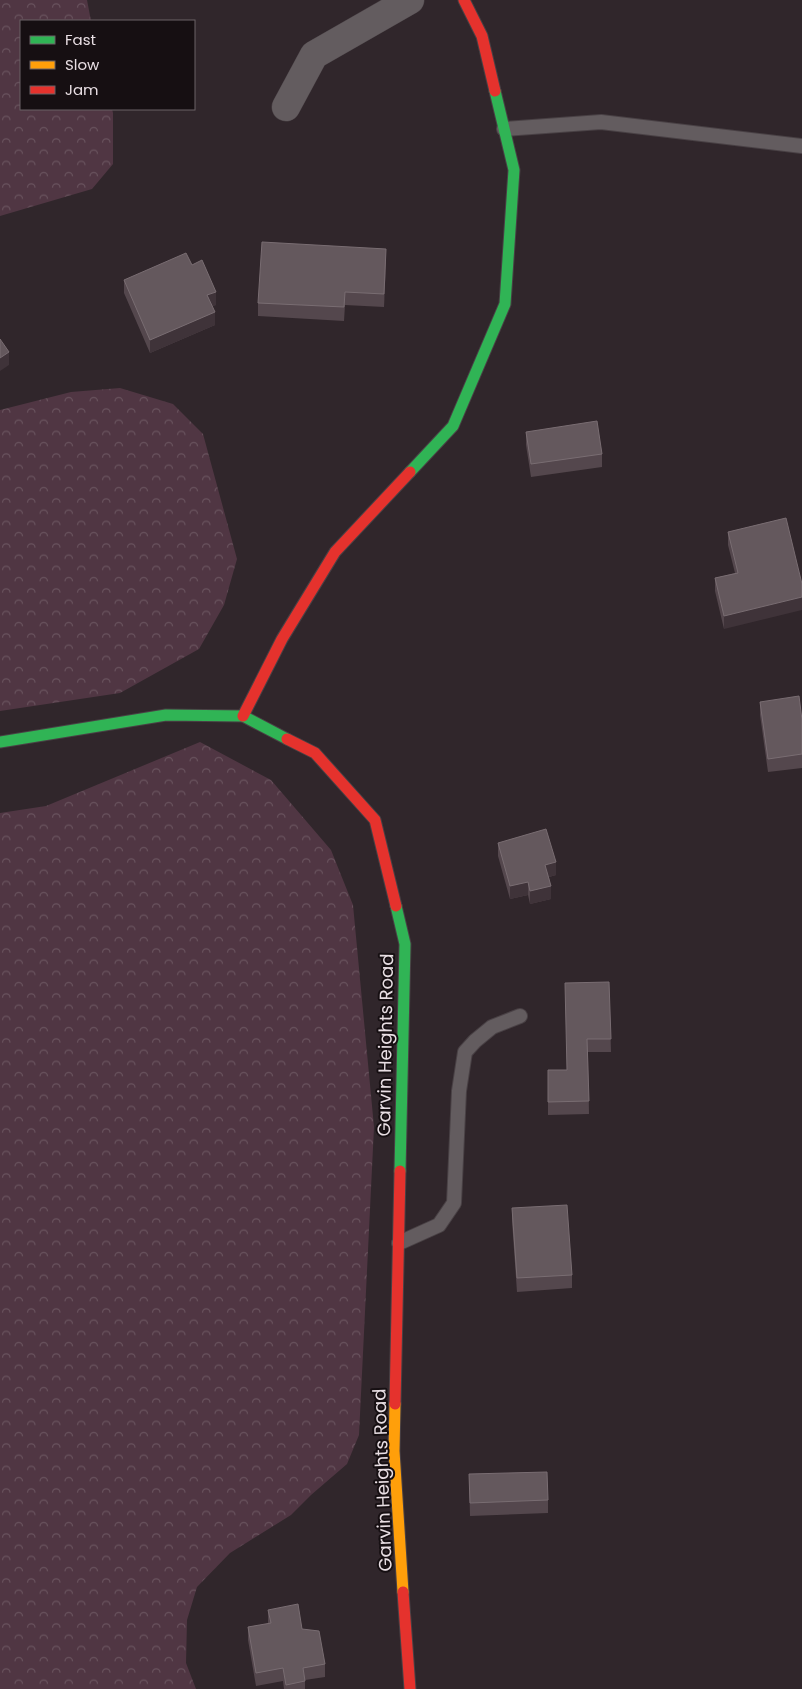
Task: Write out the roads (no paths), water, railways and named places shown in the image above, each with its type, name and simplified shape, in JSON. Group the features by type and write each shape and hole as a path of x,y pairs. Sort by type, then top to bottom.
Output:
{"main road":[{"path":"243,716 282,639 335,552 453,426 505,304 514,170 482,36 464,0"},
{"name":"Garvin Heights Road","path":"0,742 166,715 243,716 315,753 375,820 405,944 394,1451 410,1689"}],"street":[{"path":"286,107 314,55 410,0"}],"lane":[{"path":"504,130 601,122 802,146"},
{"path":"399,1243 439,1225 454,1202 459,1091 465,1052 492,1027 520,1016"}]}
